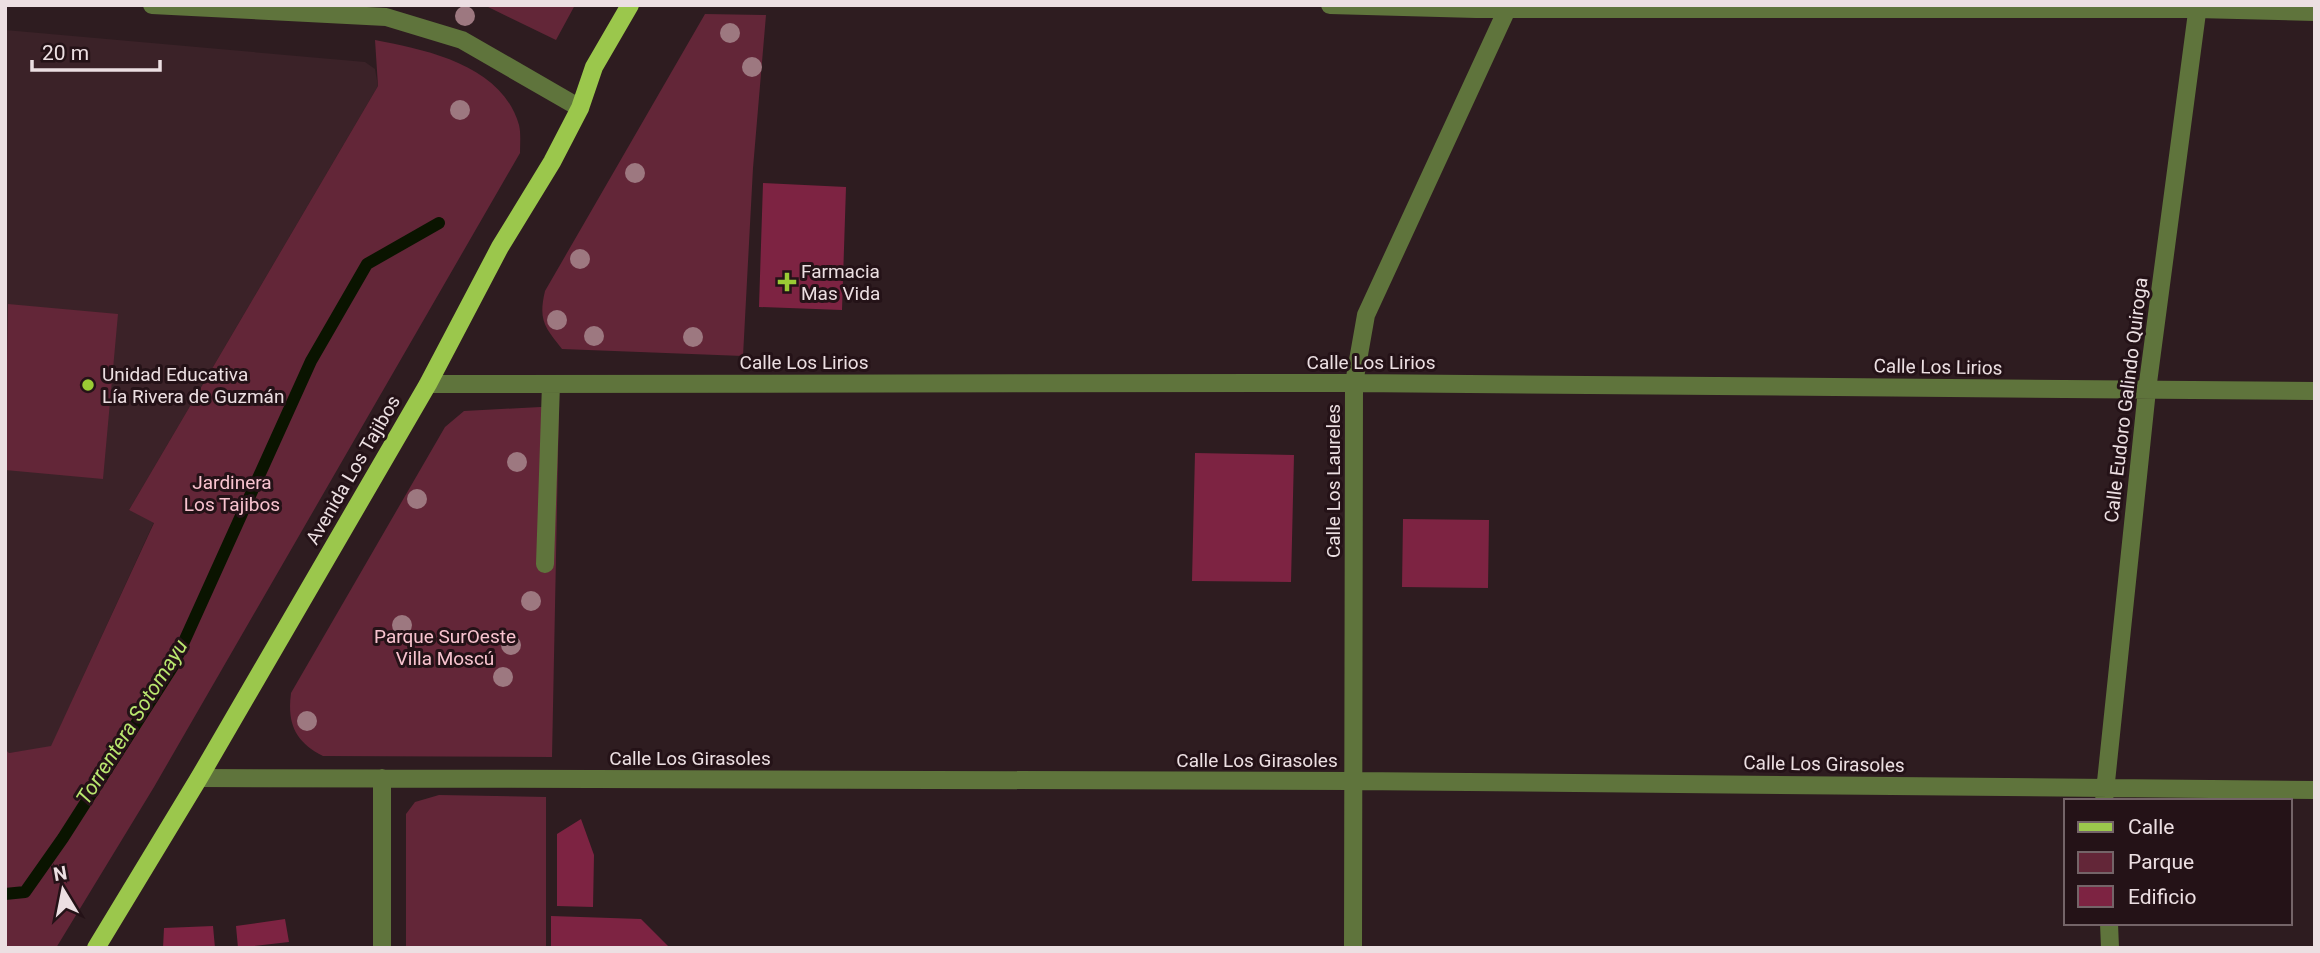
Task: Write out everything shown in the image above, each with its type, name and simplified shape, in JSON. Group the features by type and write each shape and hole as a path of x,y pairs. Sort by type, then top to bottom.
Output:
{"main road":[{"name":"Avenida Los Tajibos","path":"96,948 199,778 428,384 500,247 552,162 580,108 594,67 630,5"}],"street":[{"path":"152,5 386,17 462,40 580,108"},
{"path":"1330,5 2197,7 2315,12"},
{"name":"Calle Los Laureles","path":"1353,948 1354,383 1366,315 1508,7"},
{"name":"Calle Eudoro Galindo Quiroga","path":"2104,794 2147,390 2197,7"},
{"path":"545,564 551,383"},
{"name":"Calle Los Lirios","path":"428,384 1354,383 2315,391"},
{"name":"Calle Los Girasoles","path":"199,778 1353,781 2104,794 2315,790"},
{"path":"382,778 382,948"},
{"path":"2109,925 2110,948"}],"shaded area":[{"path":"5,30 365,62 375,69 378,86 129,510 154,522 51,747 9,753 5,749"}],"green space":[{"path":"484,5 575,5 556,40"},
{"path":"705,14 766,15 753,168 743,356 562,349 544,323 542,310 545,291"},
{"name":"Jardinera Los Tajibos","path":"375,40 439,55 480,74 497,88 510,105 519,125 520,153 154,787 56,948 5,948 5,749 9,753 51,746 154,523 129,510 378,86"},
{"path":"8,304 118,314 103,479 5,470"},
{"name":"Parque SurOeste Villa Moscú","path":"559,406 552,757 323,756 313,751 295,730 290,714 291,693 445,427 464,411"},
{"path":"439,795 546,797 546,948 406,948 406,814 415,802"}],"building":[{"path":"763,183 846,187 842,310 759,307"},
{"path":"1195,453 1294,455 1291,582 1192,581"},
{"path":"1403,519 1489,520 1488,588 1402,587"},
{"path":"581,819 594,855 593,907 557,906 557,834"},
{"path":"551,916 641,919 670,948 551,948"},
{"path":"285,919 289,942 238,948 236,926"},
{"path":"213,926 215,948 163,948 164,928"}],"waterway":[{"name":"Torrentera Sotomayu","path":"5,894 25,892 63,838 173,666 311,361 367,264 439,223"}],"place":[{"name":"Farmacia Mas Vida","path":"787,282"},
{"name":"Unidad Educativa Lía Rivera de Guzmán","path":"88,385"}]}
